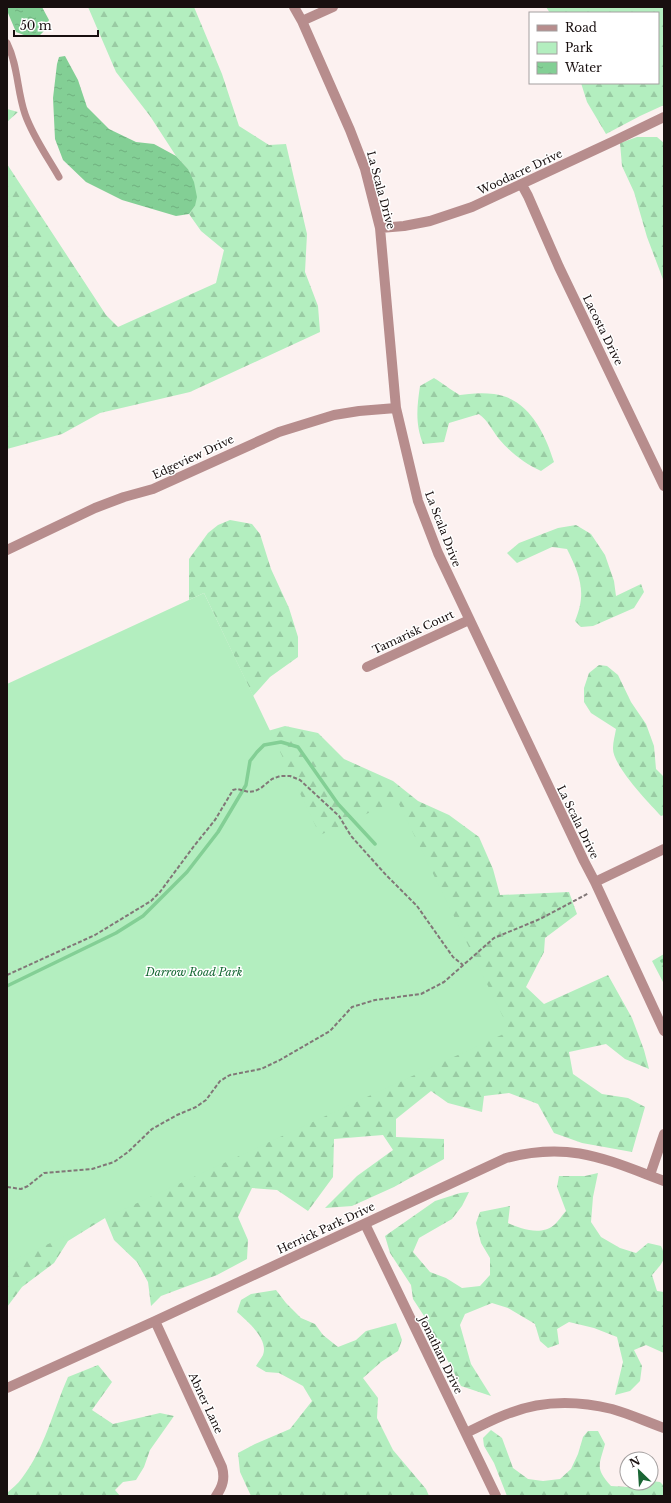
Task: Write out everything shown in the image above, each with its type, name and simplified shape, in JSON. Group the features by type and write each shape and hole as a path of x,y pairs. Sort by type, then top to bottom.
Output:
{"street":[{"name":"La Scala Drive","path":"294,7 302,21 350,130 365,169 380,228 396,408 418,501 438,553 469,620 664,1030"},
{"path":"302,21 333,7"},
{"name":"Woodacre Drive","path":"380,228 404,226 443,218 472,207 522,185 664,117"},
{"name":"Lacosta Drive","path":"522,185 559,267 664,486"},
{"name":"Edgeview Drive","path":"7,550 95,508 153,489 279,432 334,415 358,411 396,408"},
{"name":"Tamarisk Court","path":"367,667 469,620"},
{"path":"596,885 664,849"},
{"path":"650,1175 664,1134"},
{"name":"Herrick Park Drive","path":"7,1388 506,1158 526,1153 554,1150 573,1152 596,1156 664,1181"},
{"name":"Jonathan Drive","path":"365,1224 496,1496"},
{"name":"Abner Lane","path":"155,1321 222,1467 224,1482 216,1496"},
{"path":"466,1433 510,1413 532,1406 549,1403 579,1403 613,1409 664,1428"}],"lane":[{"path":"7,42 15,68 19,92 36,141 46,154 59,177"}],"path":[{"path":"7,975 95,935 150,901 160,892 215,820 229,794 233,790 237,789 249,792 255,791 272,779 280,776 290,776 300,780 339,816 351,836 386,875 417,906 453,957 463,965"},
{"path":"7,1187 21,1189 28,1186 44,1173 92,1169 114,1162 128,1152 152,1129 177,1115 196,1107 206,1100 220,1081 230,1075 261,1069 280,1060 330,1031 352,1007 375,1000 421,994 444,982 494,938 540,919 596,885"}],"green space":[{"path":"88,7 194,7 222,74 239,126 269,145 286,144 307,234 305,272 318,306 320,332 190,392 100,413 62,434 7,449 7,164 106,315 118,327 216,283 224,250 201,231 189,214 195,206 188,169 176,156 150,116 116,72"},
{"path":"546,7 664,7 664,105 606,134 587,102 581,84 659,84 659,12 549,12"},
{"path":"7,109 18,112 7,122"},
{"path":"637,137 657,137 664,143 664,282 647,237 634,192 622,166 620,143"},
{"path":"434,378 460,395 478,393 494,394 506,397 516,402 526,410 540,429 546,440 554,462 541,471 524,461 513,453 499,439 479,414 449,423 444,442 423,444 420,436 417,415 420,386"},
{"path":"230,520 252,524 260,534 271,569 289,608 298,637 298,657 270,677 253,696 204,593 189,600 189,559 208,533 218,525"},
{"path":"576,525 591,534 605,555 614,581 616,596 641,584 644,592 634,608 593,626 581,627 575,621 581,602 580,584 575,567 567,549 552,547 517,563 507,553 519,543 558,528"},
{"name":"Darrow Road Park","path":"204,593 320,835 397,800 510,1031 7,1263 7,684"},
{"path":"599,665 607,666 618,675 631,702 646,724 654,746 656,769 664,777 664,815 661,816 648,802 632,784 618,764 613,748 616,729 591,713 584,702 584,688 589,673"},
{"name":"Darrow Road Park","path":"285,726 318,733 344,759 393,781 418,801 449,815 479,837 493,869 500,895 569,892 577,914 545,938 544,952 526,987 544,1004 608,975 632,1018 644,1050 649,1069 625,1059 606,1044 569,1052 573,1074 602,1094 628,1098 645,1107 632,1152 582,1143 554,1133 538,1104 509,1093 484,1096 482,1112 448,1103 431,1091 396,1119 396,1137 444,1139 444,1159 394,1187 352,1206 325,1208 357,1176 393,1150 383,1135 334,1139 333,1177 308,1211 277,1190 252,1188 238,1217 248,1240 247,1259 217,1275 161,1296 151,1306 148,1282 137,1262 114,1240 105,1218 68,1241 54,1263 22,1287 7,1307 7,1231 230,742"},
{"path":"664,954 664,981 663,982 652,961"},
{"path":"598,1173 593,1197 591,1222 601,1237 620,1248 636,1253 648,1243 661,1246 663,1251 664,1258 661,1265 652,1275 657,1291 664,1292 664,1353 646,1345 634,1350 642,1366 640,1381 630,1391 615,1395 623,1362 617,1337 594,1328 569,1322 557,1329 559,1344 548,1348 540,1341 535,1324 508,1308 492,1303 465,1314 460,1325 471,1364 491,1396 461,1386 426,1319 413,1299 411,1285 390,1253 385,1236 435,1201 460,1193 469,1192 462,1206 452,1219 419,1238 413,1252 430,1272 446,1278 462,1288 480,1286 490,1275 490,1258 481,1243 476,1223 480,1212 510,1206 508,1223 531,1230 543,1230 556,1224 566,1211 557,1187 559,1176 585,1176"},
{"path":"276,1290 301,1318 315,1324 323,1335 338,1347 356,1340 366,1331 396,1323 402,1340 398,1351 381,1362 363,1378 378,1398 377,1418 393,1450 426,1489 429,1496 251,1496 240,1472 238,1453 290,1429 312,1401 303,1386 279,1373 266,1372 256,1366 263,1355 263,1343 256,1331 237,1312 241,1300 251,1294"},
{"path":"98,1365 112,1382 92,1410 113,1424 160,1413 174,1416 150,1450 144,1467 136,1480 123,1482 115,1490 120,1496 7,1496 7,1493 17,1484 37,1454 68,1377"},
{"path":"491,1430 502,1438 513,1468 528,1479 543,1481 560,1479 571,1469 578,1454 583,1437 588,1431 598,1431 605,1444 600,1462 600,1471 611,1486 619,1486 619,1491 659,1491 660,1482 664,1486 664,1496 507,1496 494,1463 484,1446 483,1438"}],"water":[{"path":"8,7 42,7 49,20 44,31 39,36 29,37 16,32 8,13"},
{"path":"65,56 78,80 87,107 109,129 136,142 154,144 176,156 188,169 194,182 197,197 195,206 189,214 176,216 122,200 86,182 63,160 55,139 53,98 59,57"}],"waterway":[{"path":"7,986 116,933 143,916 187,872 218,832 246,785 250,761 264,745 281,742 298,747 338,804 375,844"}]}
